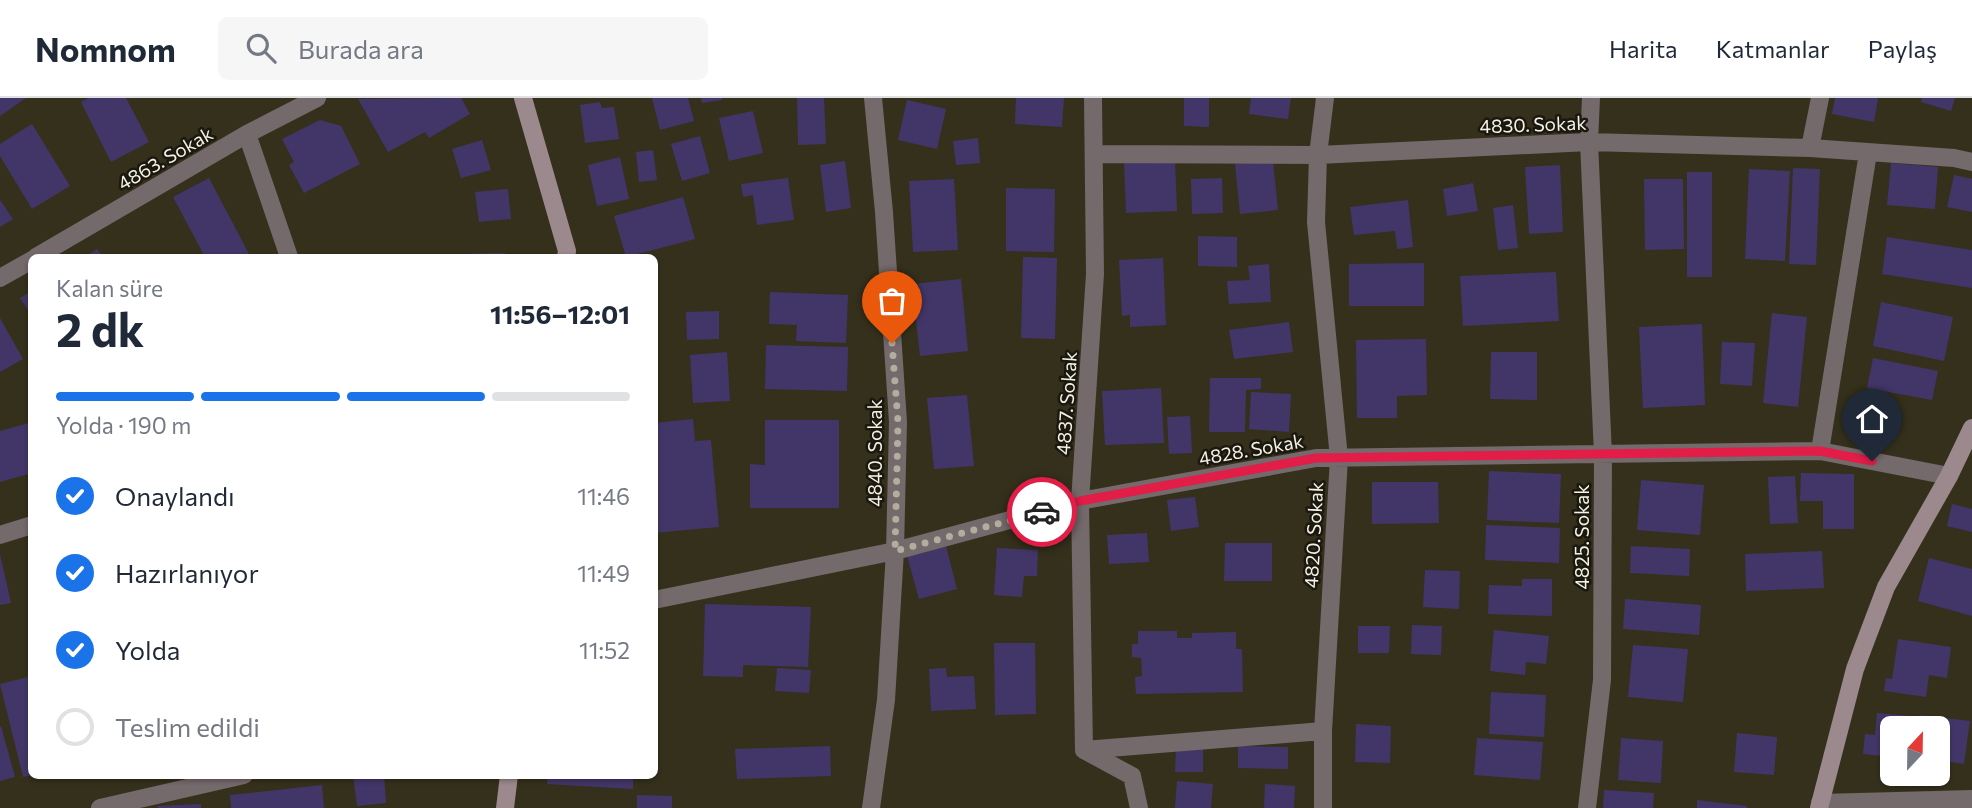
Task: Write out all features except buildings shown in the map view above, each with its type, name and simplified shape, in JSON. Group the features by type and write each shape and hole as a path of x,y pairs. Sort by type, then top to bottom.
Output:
{"street":[{"name":"4863. Sokak","path":"41,254 247,134 317,98"},
{"path":"523,98 566,254"},
{"name":"4840. Sokak","path":"871,808 886,700 895,551 898,422 884,212 873,98"},
{"name":"4837. Sokak","path":"1084,750 1080,501 1095,274 1093,98"},
{"name":"4820. Sokak","path":"1323,808 1323,731 1339,458 1316,222 1318,155 1325,98"},
{"name":"4825. Sokak","path":"1587,808 1602,680 1603,455 1589,142 1591,98"},
{"path":"1810,148 1820,98"},
{"path":"247,134 288,254"},
{"name":"4830. Sokak","path":"1095,154 1318,155 1589,142 1810,148 1954,158 1972,162"},
{"path":"1820,451 1868,153"},
{"path":"0,278 28,262"},
{"path":"1972,428 1949,476 1886,587 1855,669 1819,806 1972,799"},
{"name":"4828. Sokak","path":"658,599 895,551 1080,501 1316,458 1820,451 1949,476"},
{"path":"0,534 28,526"},
{"path":"1084,750 1323,731"},
{"path":"1084,750 1132,776 1139,808"},
{"path":"100,808 227,779"},
{"path":"505,808 509,779"}],"way so far":[{"path":"892,343 898,422 895,551 1042,512"}],"route":[{"path":"1042,512 1080,501 1316,458 1820,451 1872,461"}]}
